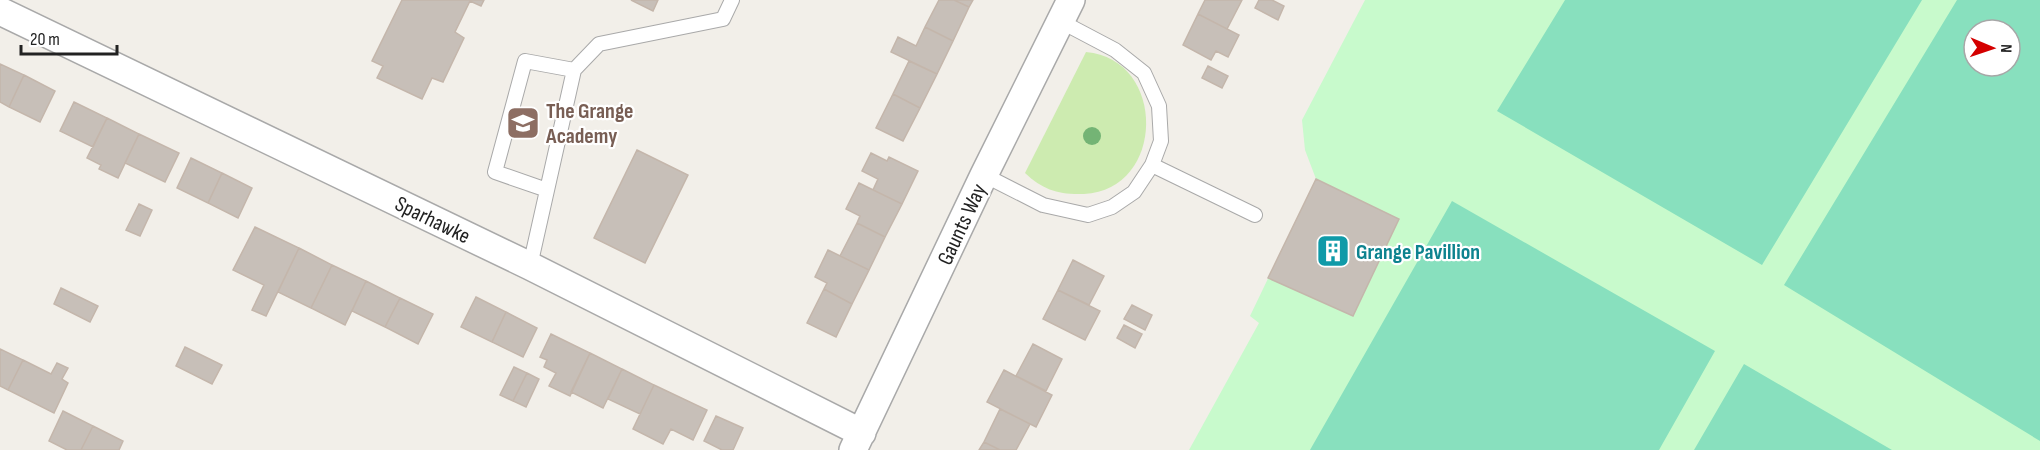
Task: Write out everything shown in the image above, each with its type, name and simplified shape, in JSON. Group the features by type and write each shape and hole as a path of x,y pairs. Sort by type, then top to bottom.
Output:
{"street":[{"name":"Gaunts Way","path":"858,442 1065,10"},
{"name":"Sparhawke","path":"0,11 530,266 858,442"}],"lane":[{"path":"530,266 574,70 599,44 723,19 732,0"},
{"path":"984,175 1043,205 1088,215 1112,207 1134,192 1152,165 1161,141 1159,106 1144,73 1065,10"},
{"path":"547,190 495,172 525,61 574,70"},
{"path":"1152,165 1255,215"}],"green space":[{"path":"1365,0 2040,0 2040,450 1189,450 1259,323 1250,316 1316,179 1305,150 1302,120"},
{"path":"1565,0 1922,0 1762,265 1497,111"},
{"path":"1957,0 2040,0 2040,441 1784,285"},
{"path":"1086,52 1113,60 1131,77 1143,99 1146,124 1142,149 1130,171 1111,187 1084,194 1067,194 1038,184 1025,173"},
{"path":"1452,201 1715,351 1659,450 1310,450"},
{"path":"1744,364 1892,450 1694,450"}],"building":[{"path":"402,0 484,0 481,6 470,1 455,32 464,38 443,82 432,78 422,99 377,78 383,66 372,61"},
{"path":"631,0 658,0 653,11"},
{"path":"939,0 954,0 969,7 953,41 925,27"},
{"path":"954,0 973,0 969,7"},
{"path":"1205,0 1242,0 1227,29 1198,14"},
{"path":"1259,0 1272,0 1284,6 1278,20 1255,8"},
{"path":"1198,14 1239,35 1228,57 1216,51 1211,60 1183,45"},
{"path":"925,27 953,41 937,74 891,52 898,37 916,46"},
{"path":"909,61 937,74 920,108 893,94"},
{"path":"0,64 24,75 9,107 0,102"},
{"path":"1208,66 1228,76 1222,88 1202,78"},
{"path":"24,75 55,91 40,122 9,107"},
{"path":"893,94 920,108 903,141 876,128"},
{"path":"74,102 107,118 93,147 60,131"},
{"path":"107,118 139,134 118,178 99,169 101,165 87,158"},
{"path":"139,134 179,153 165,182 125,163"},
{"path":"637,150 688,175 645,263 594,238"},
{"path":"871,153 887,161 889,157 918,171 902,204 873,190 878,179 862,171"},
{"path":"191,158 222,173 208,203 177,188"},
{"path":"222,173 252,188 238,218 208,203"},
{"name":"Grange Pavillion","path":"1316,179 1399,219 1353,316 1268,278"},
{"path":"859,183 902,204 885,237 857,223 860,216 846,209"},
{"path":"139,204 152,210 140,236 126,230"},
{"path":"857,223 885,237 869,270 840,256"},
{"path":"255,227 299,248 266,316 252,310 264,285 233,270"},
{"path":"299,248 332,265 311,308 278,292"},
{"path":"828,250 869,270 852,304 824,289 827,283 815,277"},
{"path":"1073,260 1104,276 1089,305 1058,290"},
{"path":"332,265 366,281 345,325 311,308"},
{"path":"366,281 400,298 385,327 352,311"},
{"path":"61,288 98,306 90,322 54,304"},
{"path":"824,289 852,304 836,337 807,323"},
{"path":"1058,290 1100,311 1085,340 1043,319"},
{"path":"476,297 506,312 492,342 461,327"},
{"path":"400,298 433,314 418,344 385,327"},
{"path":"1132,305 1152,315 1145,330 1124,319"},
{"path":"506,312 537,328 523,357 492,342"},
{"path":"1124,325 1142,334 1135,348 1117,338"},
{"path":"551,334 590,353 570,396 549,386 556,373 544,367 547,360 540,357"},
{"path":"1033,344 1062,359 1046,391 1016,376"},
{"path":"185,347 222,365 212,384 176,366"},
{"path":"0,349 23,360 8,390 0,386"},
{"path":"590,353 622,369 603,408 571,392"},
{"path":"23,360 51,374 57,363 68,368 62,379 68,383 54,413 8,390"},
{"path":"514,367 527,373 513,401 500,395"},
{"path":"622,369 654,385 640,414 608,399"},
{"path":"1004,370 1052,395 1036,427 987,402"},
{"path":"527,373 539,379 526,407 513,401"},
{"path":"654,385 707,410 693,440 671,429 663,444 633,429"},
{"path":"1000,409 1030,424 1016,450 1000,450 984,442"},
{"path":"63,411 93,426 81,450 67,450 49,441"},
{"path":"716,416 743,428 733,450 722,450 704,441"},
{"path":"93,426 123,441 119,450 81,450"},
{"path":"984,442 1000,450 979,450"}],"place":[{"name":"The Grange Academy","path":"523,123"},
{"name":"Grange Pavillion","path":"1333,251"}]}
